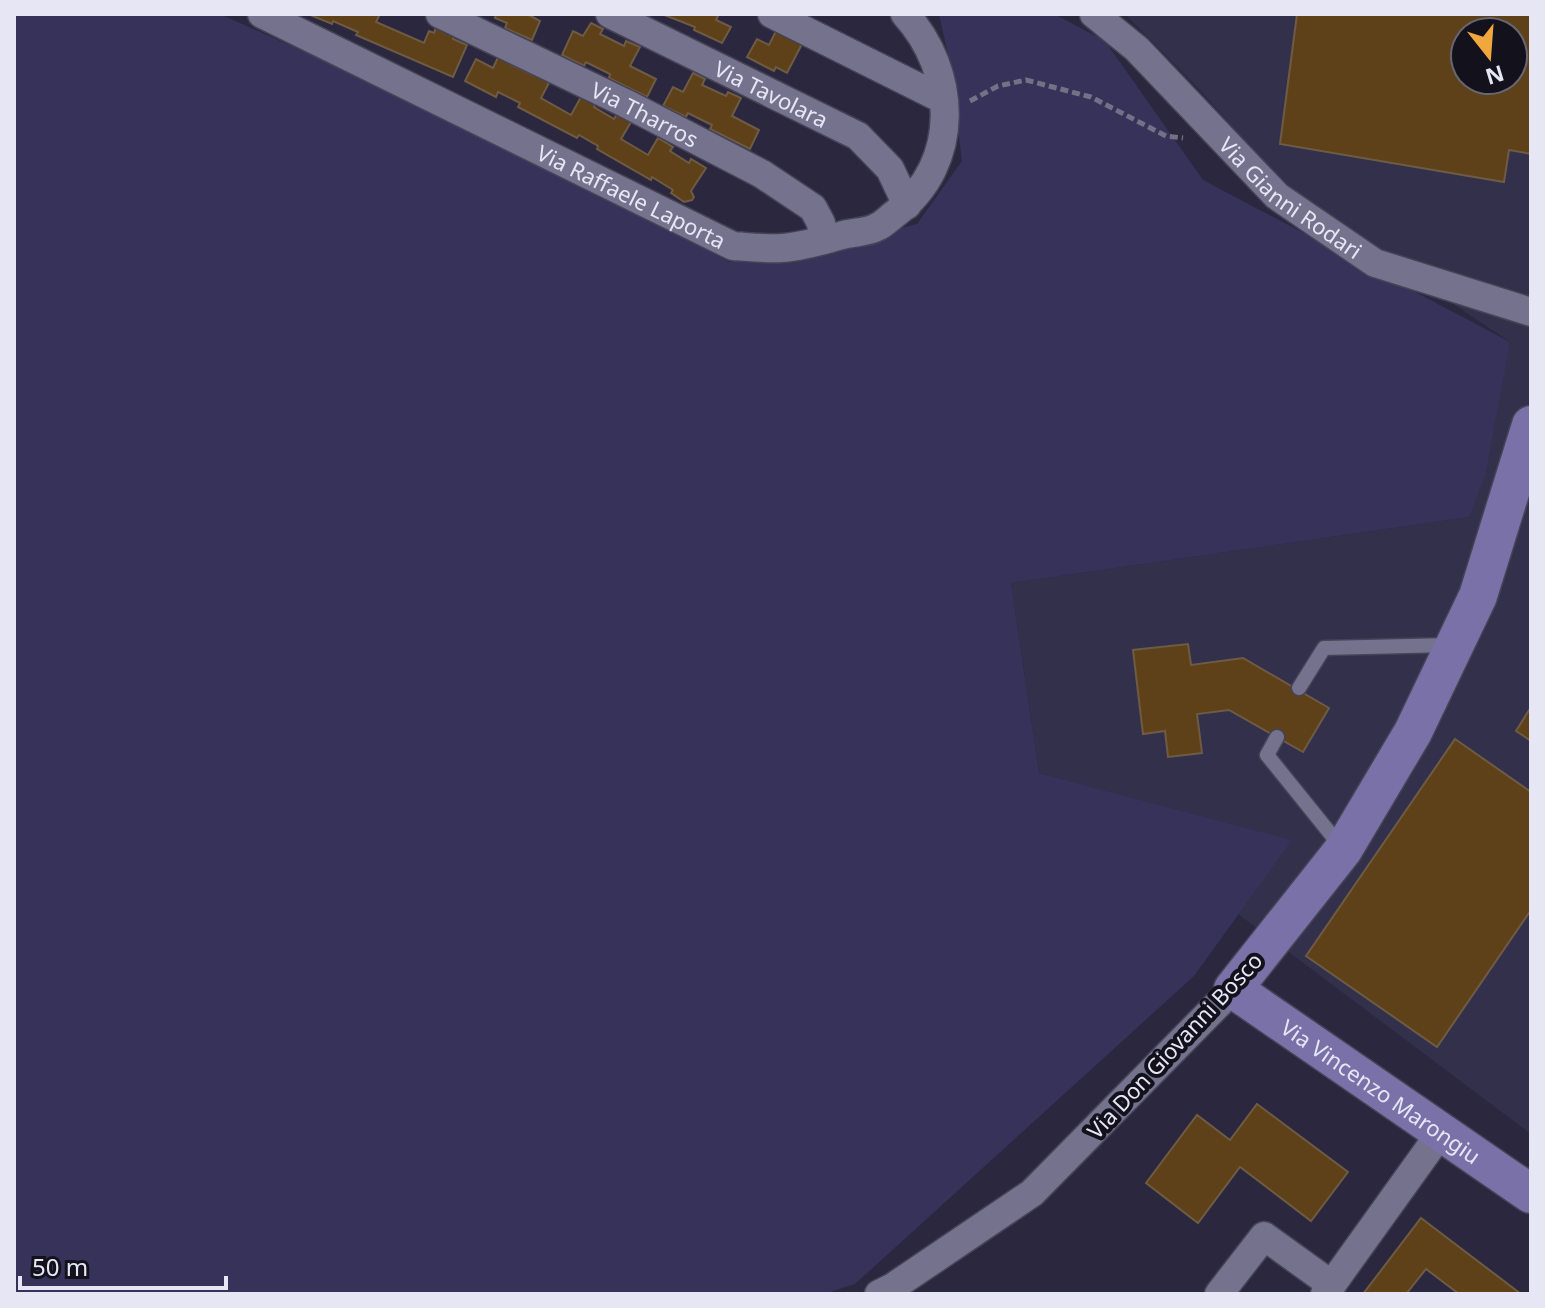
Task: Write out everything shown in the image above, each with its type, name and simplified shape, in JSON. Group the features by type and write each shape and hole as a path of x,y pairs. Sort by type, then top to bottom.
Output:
{"main road":[{"name":"Via Don Giovanni Bosco","path":"1233,989 1343,850 1413,732 1478,596 1531,425"},
{"name":"Via Vincenzo Marongiu","path":"1233,989 1531,1194"}],"street":[{"name":"Via Raffaele Laporta","path":"262,14 733,246 783,248 876,228 907,205 928,181 942,151 944,111"},
{"name":"Via Tharros","path":"440,14 625,103 762,174 813,208 821,223 823,240"},
{"name":"Via Tavolara","path":"610,14 858,136 890,169 907,205"},
{"path":"772,14 944,111"},
{"path":"905,14 920,30 933,55 944,111"},
{"name":"Via Gianni Rodari","path":"1094,14 1137,49 1277,196 1375,263 1531,312"},
{"name":"Via Don Giovanni Bosco","path":"879,1294 1032,1193 1233,989"},
{"path":"1219,1294 1264,1236 1329,1290 1442,1131"}],"lane":[{"path":"1299,688 1324,648 1455,645"},
{"path":"1277,737 1267,755 1343,850"}],"path":[{"path":"944,111 998,86 1026,80 1091,97 1166,136 1227,143"}],"shaded area":[{"path":"14,14 220,14 519,148 729,262 838,244 917,224 962,161 949,59 939,14 1054,14 1105,41 1203,180 1510,342 1485,476 1469,517 1011,583 1039,773 1292,840 1194,976 855,1284 824,1294 14,1294"},
{"path":"1125,14 1531,14 1531,1134 1238,914 1291,840 1039,773 1011,583 1469,517 1510,342 1295,198 1200,90"}],"building":[{"path":"308,14 380,14 376,22 424,43 429,31 434,33 437,24 456,32 453,39 467,45 453,77 356,35 358,32 333,21 332,24"},
{"path":"496,14 527,14 540,21 532,40 505,28 507,23 495,18"},
{"path":"662,14 719,14 716,20 731,27 722,43 694,30 695,27"},
{"path":"1297,14 1531,14 1531,154 1509,150 1504,182 1280,144"},
{"path":"591,23 603,29 600,34 624,46 626,41 640,47 630,66 656,79 647,97 609,78 610,74 586,62 584,66 562,55 573,31 583,36"},
{"path":"778,27 803,42 787,73 776,67 774,71 747,57 757,39 769,45"},
{"path":"500,53 515,61 512,65 533,75 536,71 551,79 541,98 571,115 582,95 614,119 617,114 631,122 621,139 648,155 658,138 673,147 670,151 689,163 691,159 706,168 691,191 692,200 684,202 671,193 673,190 652,177 651,180 579,135 577,138 518,107 520,103 498,92 496,97 465,81 476,59 493,68"},
{"path":"693,73 705,79 702,85 726,96 728,92 741,98 732,116 759,130 750,149 710,129 712,125 688,113 686,117 663,106 673,87 683,92"},
{"path":"1188,644 1191,665 1243,658 1329,708 1303,752 1229,710 1197,714 1202,753 1168,757 1165,731 1143,734 1133,650"},
{"path":"1531,707 1531,741 1516,731"},
{"path":"1455,739 1531,792 1531,910 1437,1047 1306,956"},
{"path":"1257,1104 1348,1172 1311,1221 1240,1167 1198,1223 1146,1183 1197,1115 1230,1140"},
{"path":"1421,1218 1521,1294 1459,1294 1426,1269 1406,1294 1363,1294"}]}
